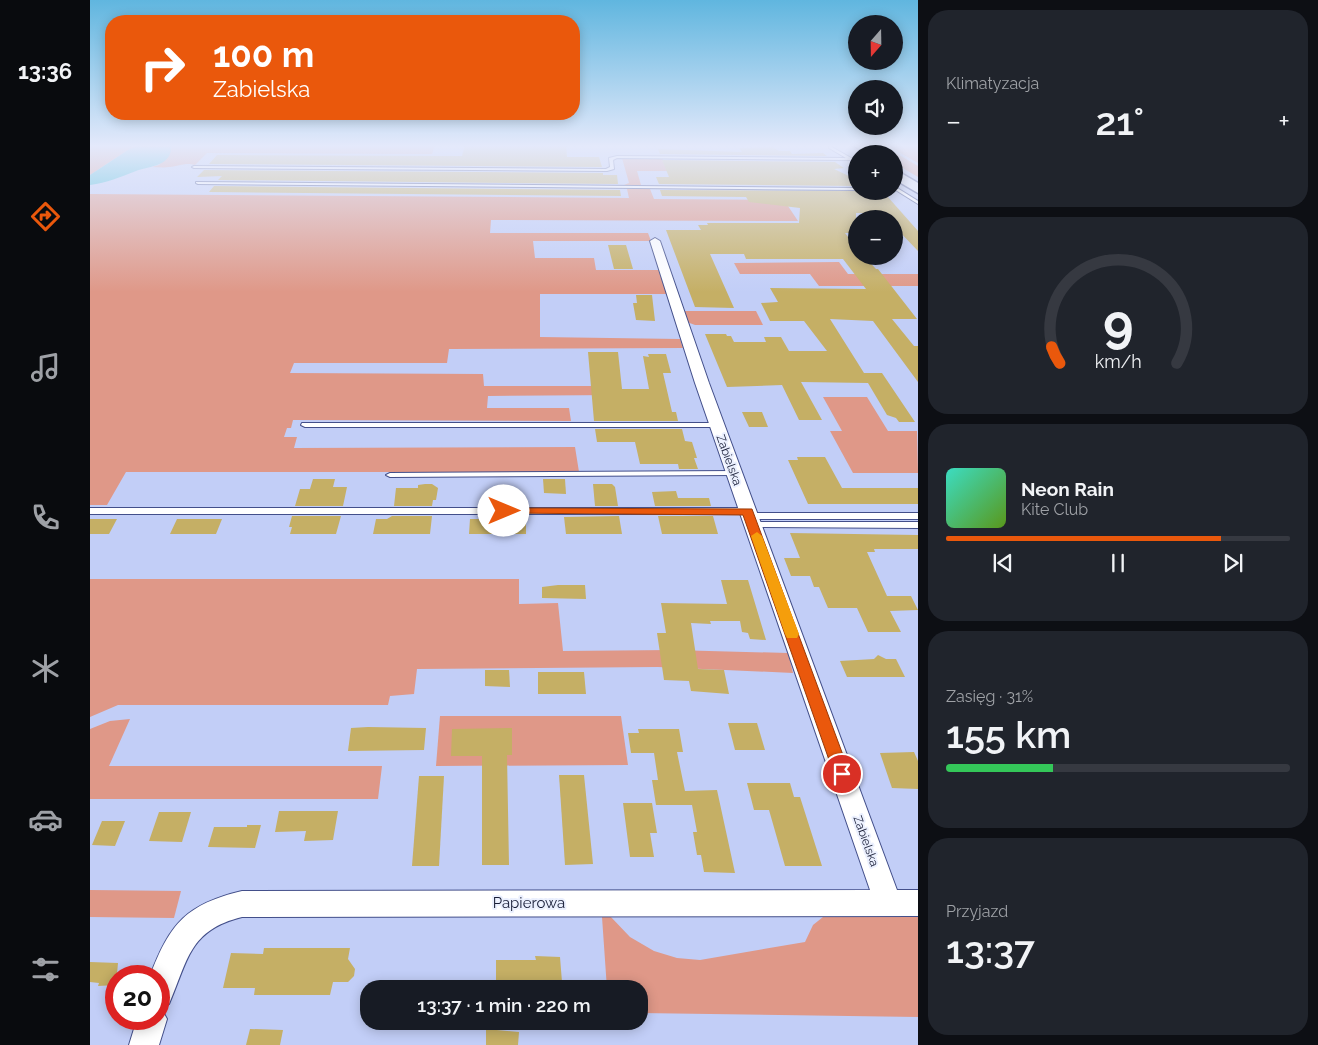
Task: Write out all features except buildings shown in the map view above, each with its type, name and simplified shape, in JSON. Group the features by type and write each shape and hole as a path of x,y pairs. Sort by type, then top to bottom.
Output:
{"street":[{"name":"Zabielska","path":"655,241 717,425 888,903"},
{"name":"Papierowa","path":"168,965 192,928 214,912 242,904 918,903"},
{"path":"144,1045 149,1030"}],"lane":[{"path":"903,194 918,202"},
{"path":"305,425 717,425"},
{"path":"390,474 734,473"},
{"path":"90,511 750,517 918,516"},
{"path":"750,517 918,525"}],"shaded area":[{"path":"90,194 629,198 628,194 652,194 654,199 784,200 798,221 491,220 490,233 648,233 651,241 533,241 535,258 594,258 596,270 661,270 667,294 540,294 540,337 680,339 683,348 449,349 447,363 294,363 290,373 483,374 484,386 616,386 618,395 488,396 487,408 569,408 571,421 293,420 291,428 287,428 284,437 297,437 294,448 575,447 579,472 126,472 107,505 90,505"},
{"path":"839,262 848,274 918,274 918,286 819,286 810,274 740,274 734,263"},
{"path":"683,311 756,311 763,325 695,325 687,322"},
{"path":"823,397 867,397 888,431 917,431 918,473 853,473 830,431 842,431"},
{"path":"90,579 519,579 519,604 558,603 563,651 672,650 788,653 793,673 658,667 417,669 414,694 390,696 388,705 118,705 90,717"},
{"path":"440,716 621,716 628,765 436,766"},
{"path":"130,719 109,766 382,766 378,799 90,799 90,729 110,721"},
{"path":"90,890 181,891 174,918 90,917"},
{"path":"610,916 630,937 654,951 677,958 700,960 805,942 813,925 823,917 918,917 918,1017 648,1013 648,980 606,980 602,917"}],"slow traffic":[{"path":"757,536 792,634"}],"route":[{"path":"504,511 748,511 842,774"}]}
